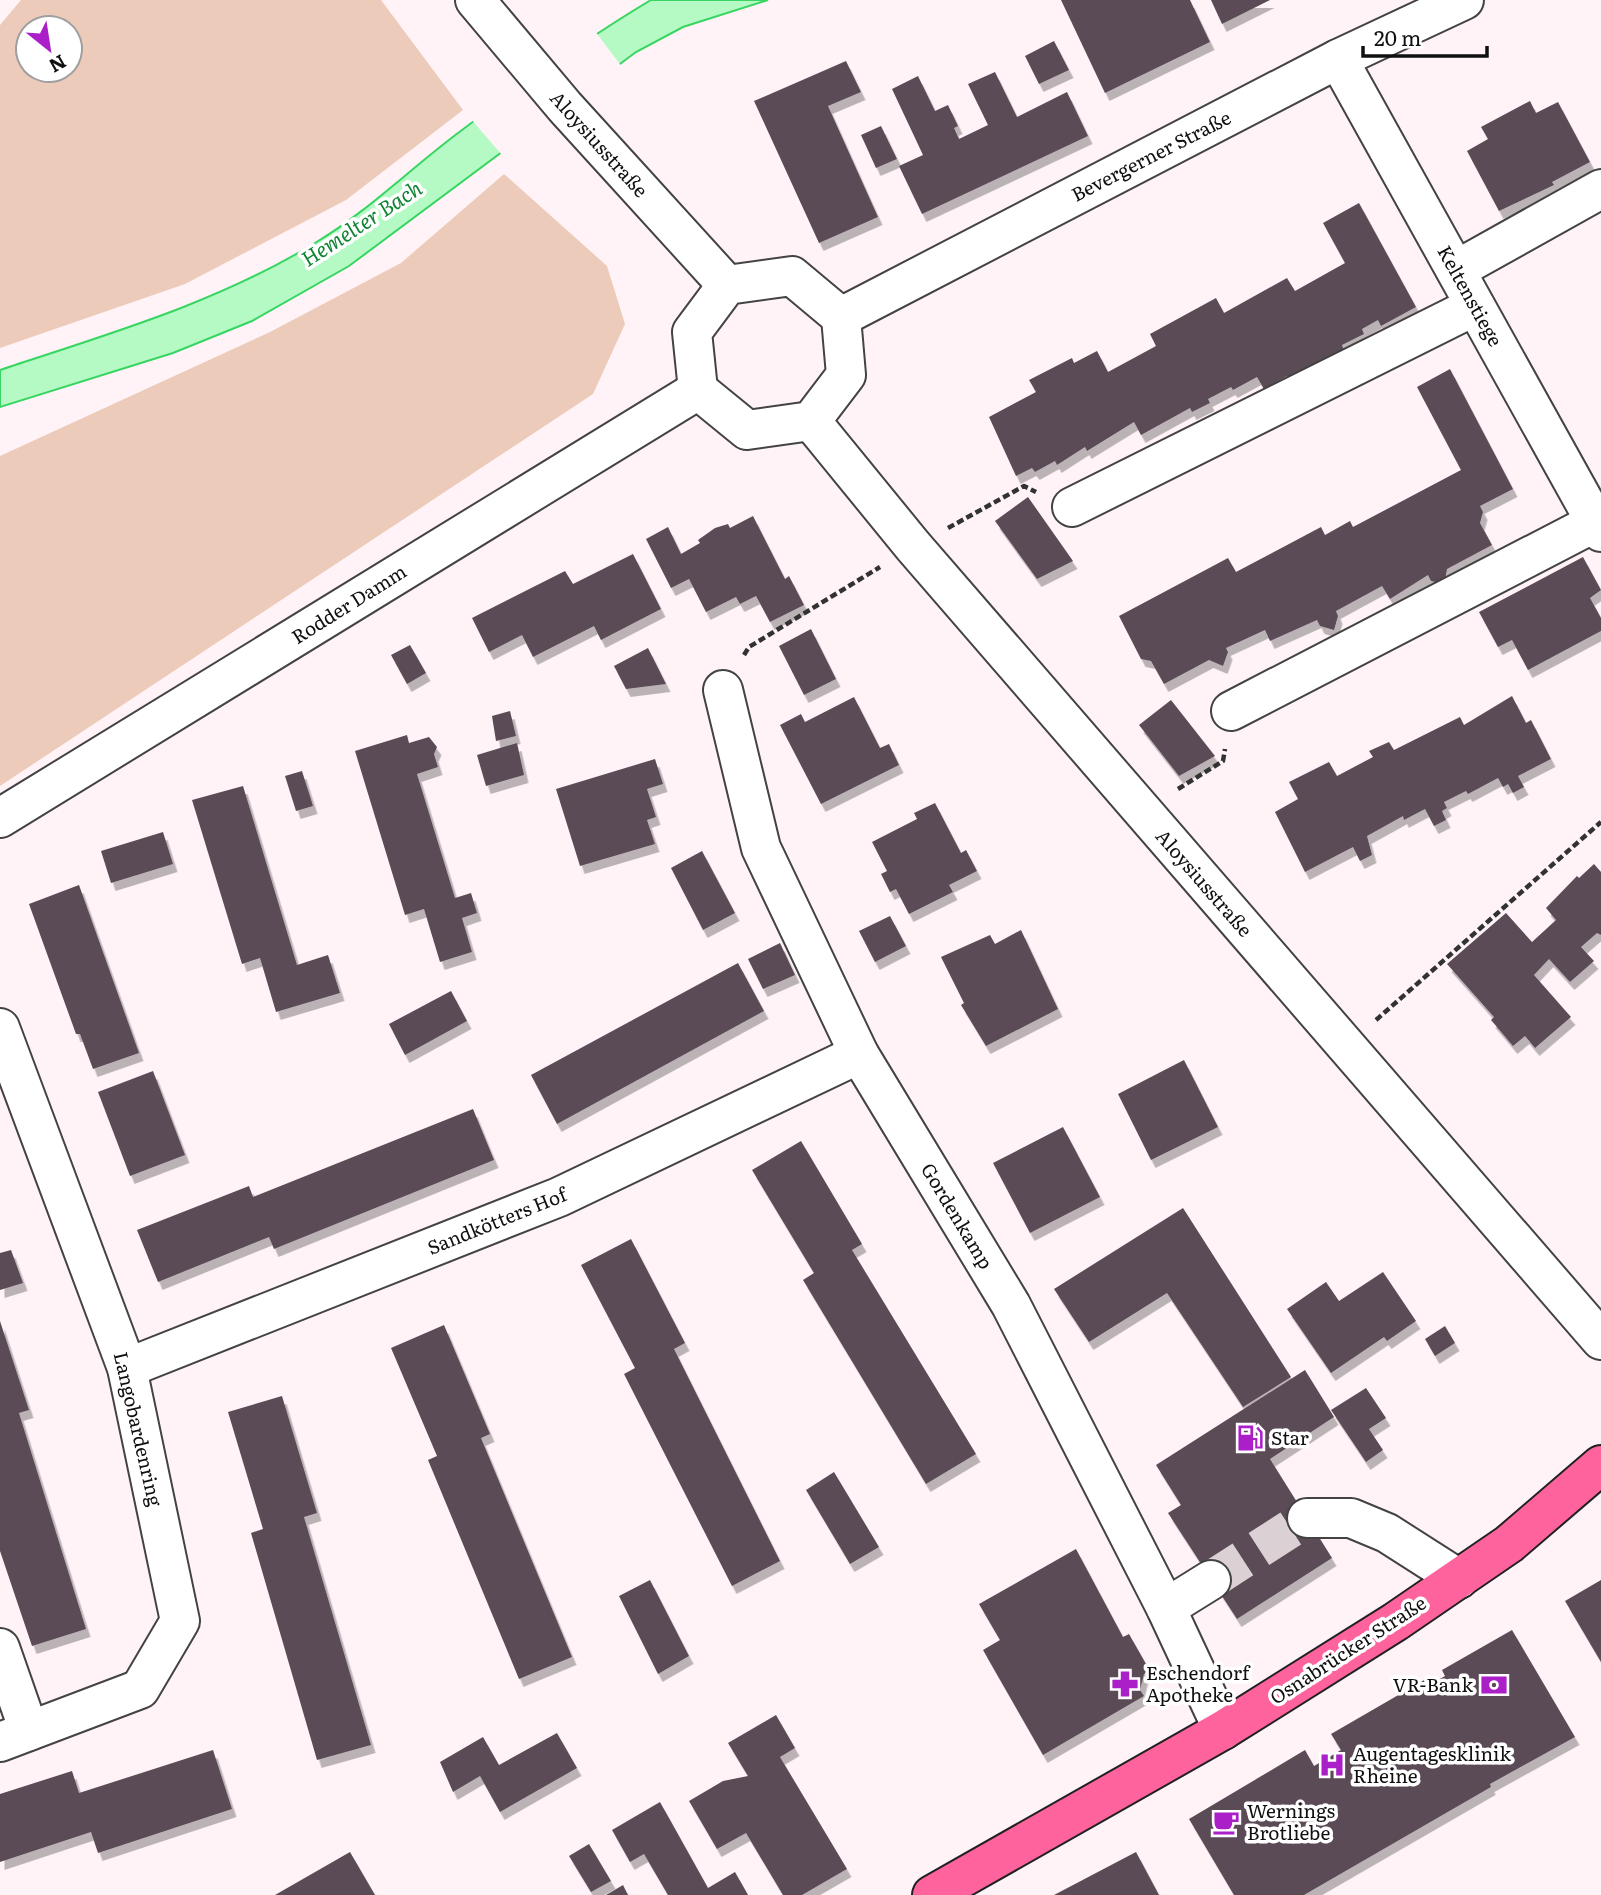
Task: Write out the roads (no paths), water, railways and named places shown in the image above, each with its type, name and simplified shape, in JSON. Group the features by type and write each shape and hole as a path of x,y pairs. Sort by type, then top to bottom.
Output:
{"main road":[{"name":"Osnabrücker Straße","path":"932,1895 1223,1730 1458,1579 1508,1544 1601,1465"}],"street":[{"name":"Aloysiusstraße","path":"475,0 565,107 727,285"},
{"name":"Bevergerner Straße","path":"841,317 1338,60 1464,0"},
{"name":"Keltenstiege","path":"1338,60 1598,527"},
{"path":"1456,271 1601,189"},
{"path":"792,276 841,317 846,375 811,421 747,430 698,390 692,332 727,285 792,276"},
{"path":"1072,507 1475,306"},
{"name":"Rodder Damm","path":"0,818 698,390"},
{"name":"Aloysiusstraße","path":"811,421 913,547 1601,1340"},
{"path":"1231,711 1598,527"},
{"name":"Gordenkamp","path":"723,690 761,848 859,1054 1011,1305 1166,1608 1223,1730"},
{"name":"Langobardenring","path":"0,1028 127,1368 180,1620 140,1689 14,1737"},
{"name":"Sandkötters Hof","path":"127,1368 559,1197 859,1054"},
{"path":"1307,1518 1351,1518 1387,1533 1458,1579"},
{"path":"1166,1608 1211,1580"},
{"path":"0,1648 14,1737"}],"water":[{"name":"Hemelter Bach","path":"651,0 768,0 683,27 636,52 349,266 252,321 173,353 0,407 0,370 201,300 278,264 315,243 370,204 505,98 577,47"}],"tunnel":[{"path":"1211,1580 1307,1518"}],"place":[{"name":"Star","path":"1250,1438"},
{"name":"Eschendorf Apotheke","path":"1125,1684"},
{"name":"VR-Bank","path":"1494,1685"},
{"name":"Augentagesklinik Rheine","path":"1332,1765"},
{"name":"Wernings Brotliebe","path":"1226,1822"}]}
